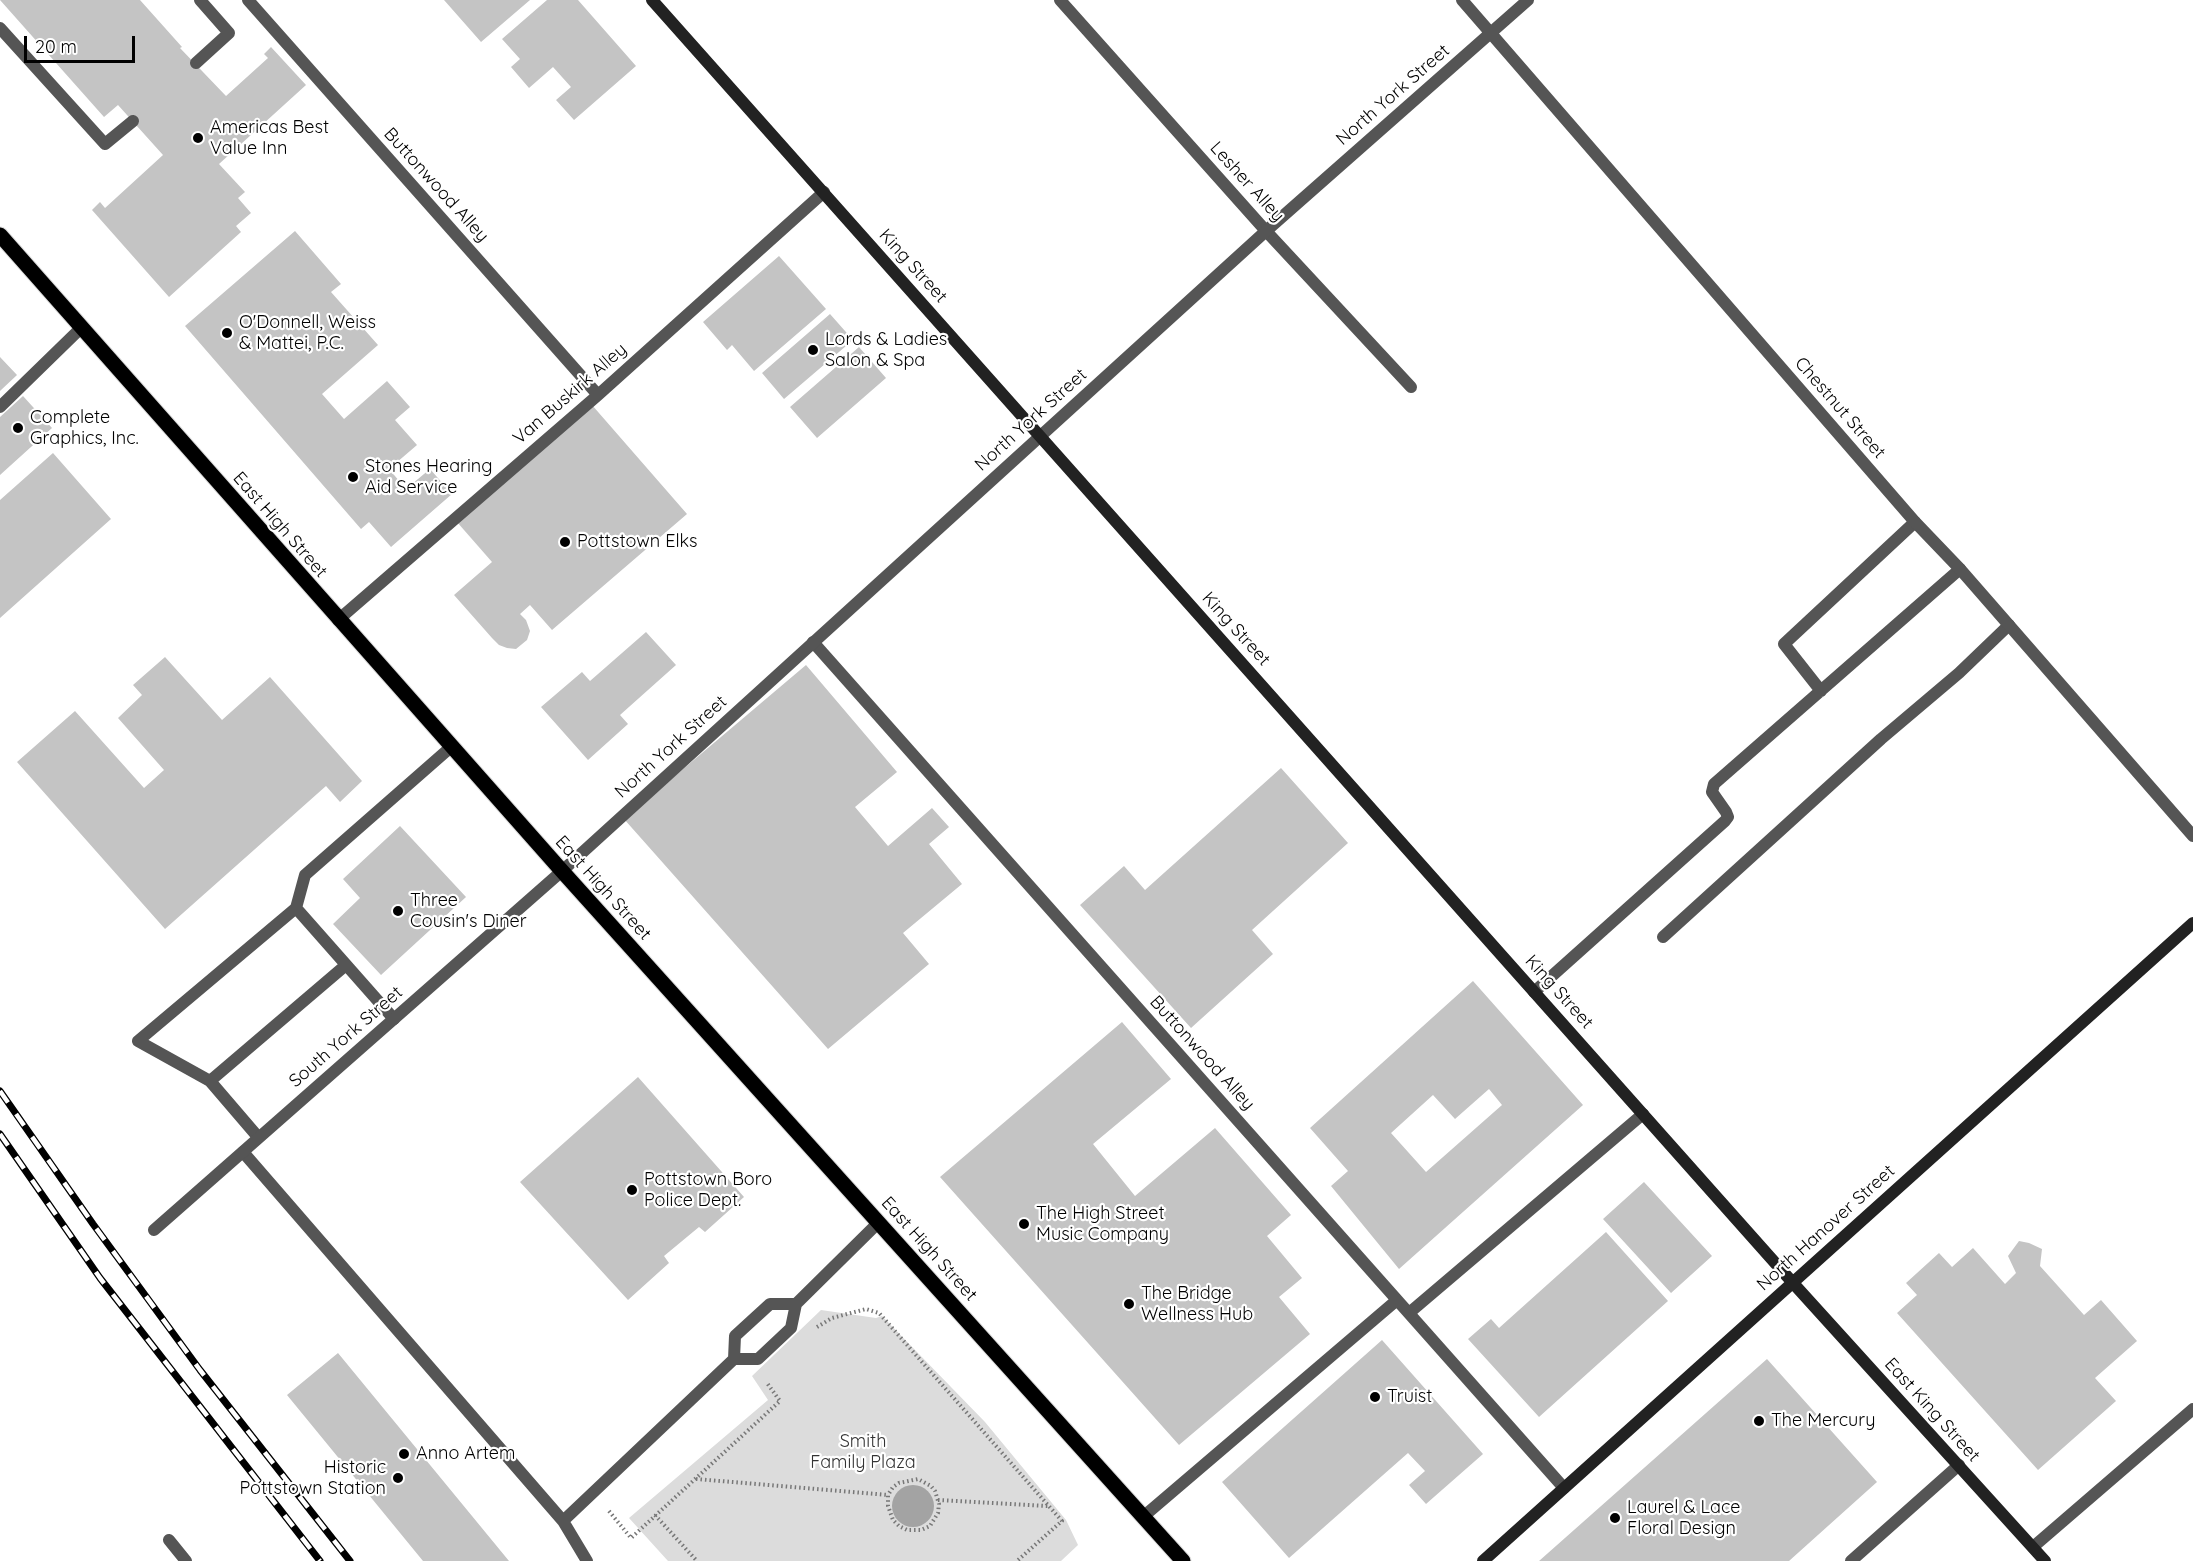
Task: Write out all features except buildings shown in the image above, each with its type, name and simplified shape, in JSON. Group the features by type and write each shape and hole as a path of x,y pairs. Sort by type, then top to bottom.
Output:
{"main road":[{"name":"King Street","path":"652,0 1793,1283"},
{"name":"East High Street","path":"0,235 562,872 1183,1561"},
{"name":"North Hanover Street","path":"1483,1561 2193,923"},
{"name":"East King Street","path":"1793,1283 2045,1561"}],"street":[{"path":"196,63 229,33 200,0"},
{"name":"Buttonwood Alley","path":"248,0 598,395"},
{"name":"Lesher Alley","path":"1060,0 1266,231 1410,387"},
{"name":"Chestnut Street","path":"1462,0 1915,522 1960,569 2193,836"},
{"name":"North York Street","path":"562,872 1266,231 1528,0"},
{"path":"0,28 105,144 133,121"},
{"name":"Van Buskirk Alley","path":"338,620 598,395 824,192"},
{"path":"0,407 81,328"},
{"path":"1821,691 1784,644 1915,522"},
{"path":"1534,992 1725,822 1728,817 1712,792 1714,784 1960,569"},
{"path":"1663,937 1881,739 1959,673 2009,625"},
{"name":"Buttonwood Alley","path":"813,642 1564,1488"},
{"path":"258,1137 210,1081 138,1041 296,908 305,875 451,747"},
{"name":"South York Street","path":"154,1230 562,872"},
{"path":"296,908 394,1019"},
{"path":"210,1081 346,964"},
{"path":"1409,1314 1643,1114"},
{"path":"243,1152 563,1521 587,1561"},
{"path":"563,1521 734,1359 758,1359 791,1328 796,1304 879,1222"},
{"path":"1143,1516 1396,1300"},
{"path":"734,1359 735,1336 771,1304 796,1304"},
{"path":"2033,1547 2193,1409"},
{"path":"1851,1561 1959,1466"},
{"path":"170,1540 186,1561"}],"path":[{"path":"813,1330 832,1318 866,1309 879,1314 1062,1521 1017,1561"},
{"path":"593,1492 631,1538 780,1401 762,1375"},
{"path":"695,1479 888,1495"},
{"path":"918,1479 931,1486 938,1500 938,1513 930,1526 921,1530 907,1530 893,1520 888,1506 888,1495 893,1487 918,1479"},
{"path":"938,1500 1048,1506"},
{"path":"655,1515 697,1561"}],"green space":[{"name":"Smith Family Plaza","path":"821,1310 876,1318 882,1316 985,1422 1066,1520 1078,1545 1061,1561 668,1561 629,1518 768,1400 752,1376"}],"shaded area":[{"path":"913,1485 928,1491 934,1506 928,1521 913,1527 898,1521 892,1506 898,1491"}],"railway":[{"path":"0,1091 93,1224 200,1370 350,1561"},
{"path":"0,1134 100,1278 320,1561"}],"place":[{"name":"Americas Best Value Inn","path":"198,138"},
{"name":"O'Donnell, Weiss & Mattei, P.C.","path":"227,333"},
{"name":"Lords & Ladies Salon & Spa","path":"813,350"},
{"name":"Complete Graphics, Inc.","path":"18,428"},
{"name":"Stones Hearing Aid Service","path":"353,477"},
{"name":"Pottstown Elks","path":"565,542"},
{"name":"Three Cousin's Diner","path":"398,911"},
{"name":"Pottstown Boro Police Dept.","path":"632,1190"},
{"name":"The High Street Music Company","path":"1024,1224"},
{"name":"The Bridge Wellness Hub","path":"1129,1304"},
{"name":"Truist","path":"1375,1397"},
{"name":"The Mercury","path":"1759,1421"},
{"name":"Anno Artem","path":"404,1454"},
{"name":"Historic Pottstown Station","path":"398,1478"},
{"name":"Laurel & Lace Floral Design","path":"1615,1518"}]}
